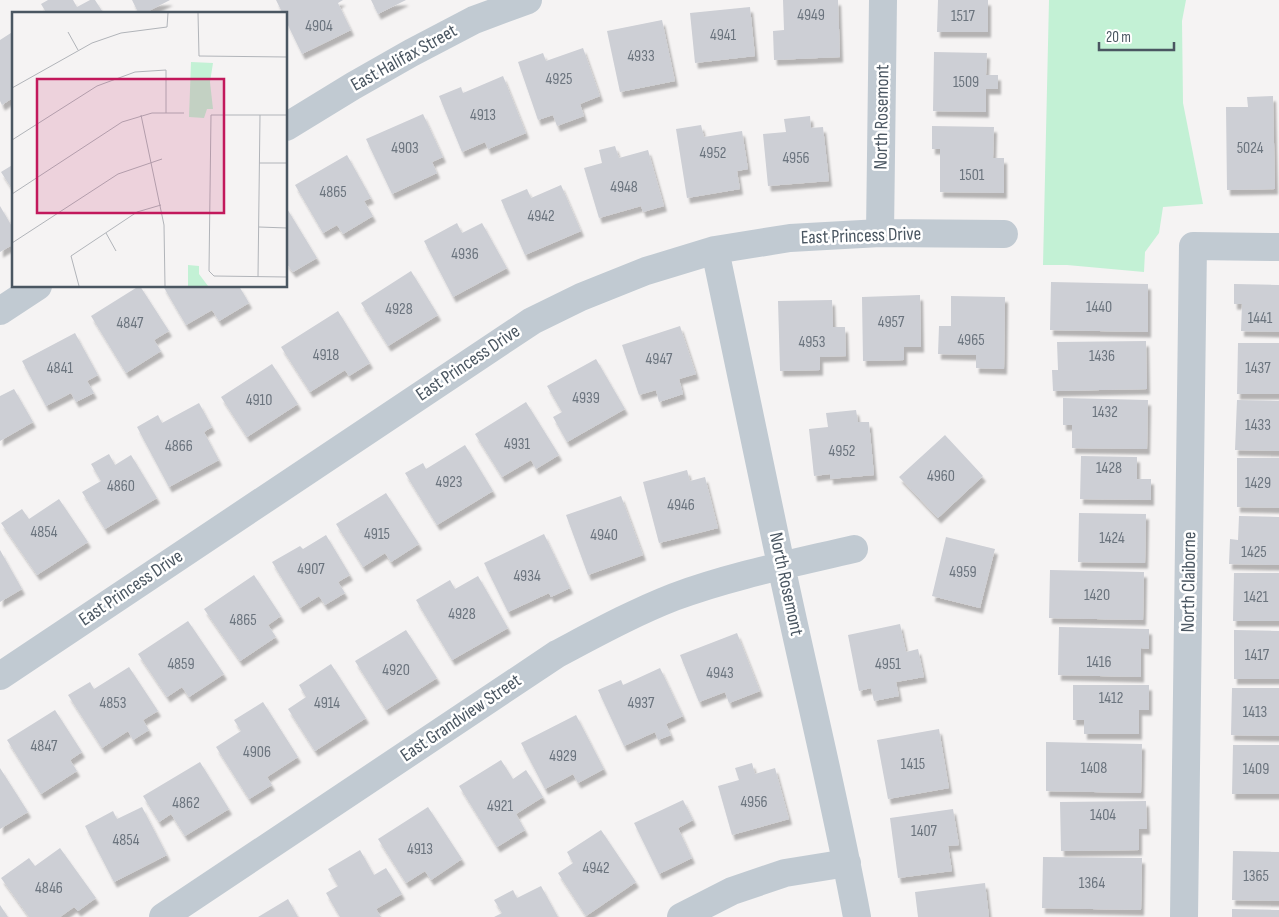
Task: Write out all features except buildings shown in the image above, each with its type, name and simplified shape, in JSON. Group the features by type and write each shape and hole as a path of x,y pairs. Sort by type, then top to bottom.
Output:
{"street":[{"name":"East Halifax Street","path":"288,126 411,52 474,20 528,0"},
{"name":"North Rosemont","path":"880,233 883,0"},
{"name":"East Princess Drive","path":"0,676 532,321 581,297 646,271 716,250 790,238 880,233 1004,234"},
{"name":"North Claiborne","path":"1184,917 1193,246 1279,247"},
{"name":"North Rosemont","path":"716,250 781,566 847,862 857,917"},
{"path":"0,310 35,288"},
{"name":"East Grandview Street","path":"163,917 557,654 620,620 674,597 730,580 854,549"},
{"path":"681,917 732,891 785,873 847,862"}],"green space":[{"path":"1049,0 1186,0 1182,21 1183,103 1203,204 1163,207 1159,233 1145,252 1144,272 1067,265 1043,265"}]}
